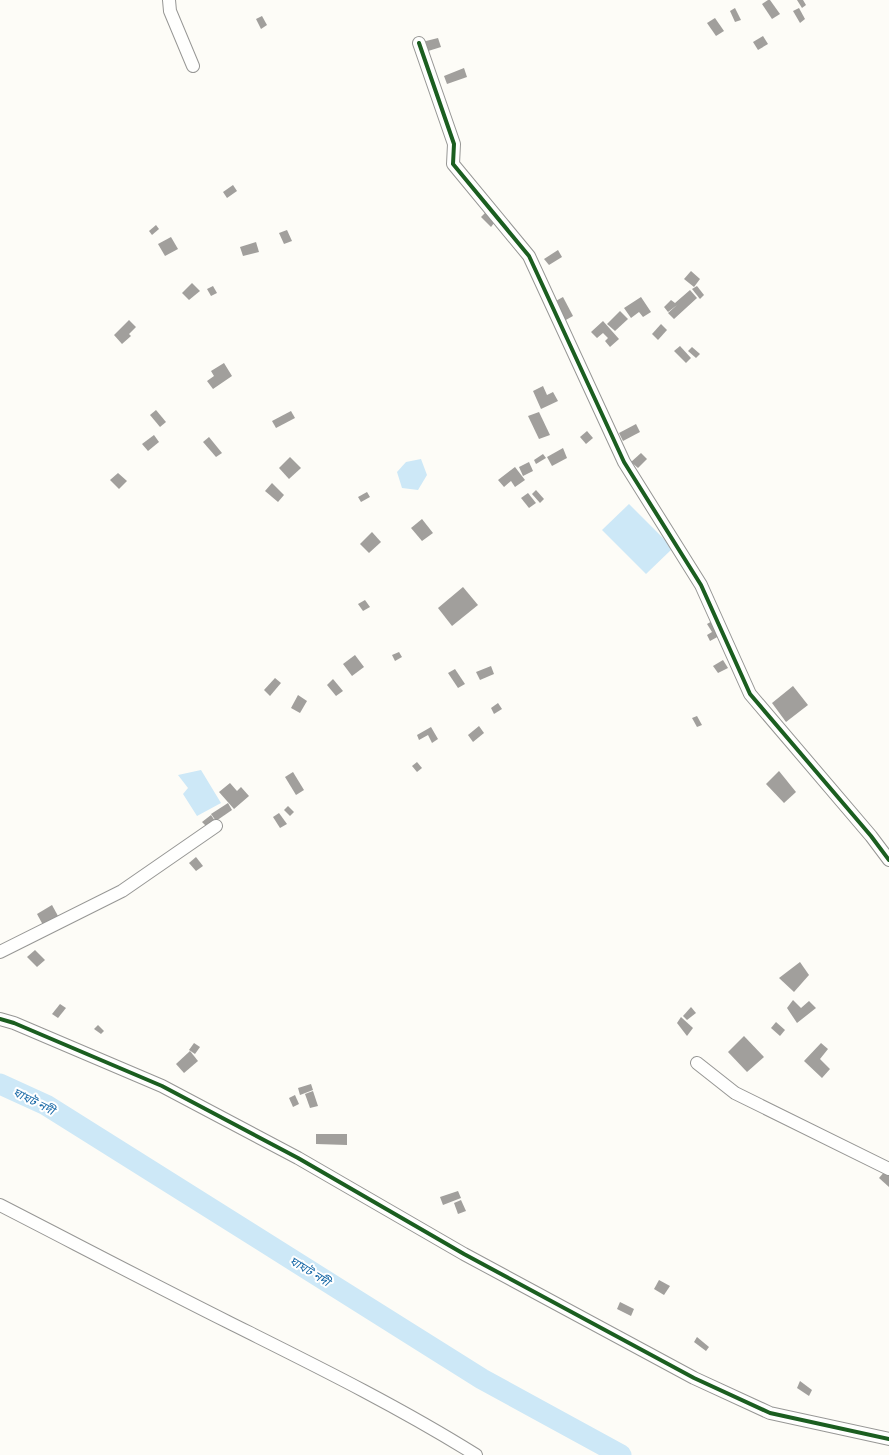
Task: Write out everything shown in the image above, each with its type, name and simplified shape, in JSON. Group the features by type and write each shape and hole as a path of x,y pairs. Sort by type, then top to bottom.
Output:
{"street":[{"path":"169,0 170,11 193,66"},
{"path":"418,43 454,144 453,164 529,256 624,462 701,585 750,694 871,836 889,860"},
{"path":"0,952 122,891 216,826"},
{"path":"0,1019 14,1023 162,1086 298,1158 464,1254 694,1378 770,1413 889,1439"},
{"path":"697,1063 735,1093 889,1169"},
{"path":"0,1205 219,1318 362,1389 451,1439 476,1455"}],"water":[{"path":"421,459 427,475 418,490 402,488 397,472 406,462"},
{"path":"629,504 673,548 646,574 602,530"},
{"path":"201,770 221,803 197,816 183,794 188,788 178,775"}],"building":[{"path":"770,0 780,14 772,19 762,4"},
{"path":"797,0 803,0 806,5 802,8"},
{"path":"735,8 741,20 735,22 730,11"},
{"path":"799,8 805,19 800,23 793,11"},
{"path":"262,16 267,25 261,29 256,19"},
{"path":"715,18 724,31 716,36 707,23"},
{"path":"763,36 768,44 758,50 753,42"},
{"path":"438,38 441,47 425,52 422,42"},
{"path":"464,68 467,77 447,84 444,76"},
{"path":"233,185 237,191 227,198 223,192"},
{"path":"485,213 494,223 491,227 481,217"},
{"path":"156,225 159,229 152,235 149,231"},
{"path":"287,230 292,241 284,244 279,233"},
{"path":"171,237 178,249 165,256 158,244"},
{"path":"256,242 259,252 243,256 240,247"},
{"path":"558,250 562,257 549,265 544,259"},
{"path":"691,271 700,279 694,287 684,279"},
{"path":"192,283 200,291 189,300 182,293"},
{"path":"213,286 217,293 211,296 207,289"},
{"path":"697,286 704,295 700,299 692,289"},
{"path":"690,290 697,298 674,319 668,313 677,305 668,312 664,307 671,300 675,303"},
{"path":"563,297 573,316 564,321 554,302"},
{"path":"641,297 651,312 643,317 639,312 631,318 624,308"},
{"path":"620,311 628,319 615,331 607,324"},
{"path":"129,320 136,327 129,334 131,336 122,344 114,335"},
{"path":"603,321 619,339 610,347 605,341 608,338 603,333 597,338 591,332"},
{"path":"661,324 667,330 658,340 652,334"},
{"path":"680,346 691,358 686,363 674,351"},
{"path":"692,347 700,354 696,358 688,351"},
{"path":"224,363 232,376 213,389 207,381 214,376 211,371"},
{"path":"543,386 547,395 553,392 558,401 541,409 533,391"},
{"path":"156,410 166,422 160,427 150,415"},
{"path":"291,411 295,418 276,428 272,421"},
{"path":"539,412 550,435 539,439 528,416"},
{"path":"636,424 640,432 623,441 619,433"},
{"path":"587,431 593,438 586,444 580,437"},
{"path":"154,435 159,442 148,451 142,444"},
{"path":"209,437 222,453 216,457 203,442"},
{"path":"563,448 567,458 552,466 547,457"},
{"path":"641,453 647,459 638,468 631,462"},
{"path":"543,454 546,458 536,464 534,460"},
{"path":"290,457 301,468 289,479 279,468"},
{"path":"529,462 533,471 523,476 519,467"},
{"path":"515,467 525,480 515,487 511,481 504,487 498,480"},
{"path":"118,473 127,481 119,489 110,480"},
{"path":"272,483 284,495 278,502 265,491"},
{"path":"536,490 544,499 540,503 532,494"},
{"path":"367,492 370,497 361,502 358,497"},
{"path":"528,493 536,503 529,508 521,498"},
{"path":"422,519 433,533 422,541 411,528"},
{"path":"372,532 381,542 369,553 360,544"},
{"path":"463,587 478,605 452,626 438,608"},
{"path":"365,600 370,607 363,611 358,604"},
{"path":"714,620 721,635 710,641 707,635 712,632 707,624"},
{"path":"399,652 402,657 395,661 392,655"},
{"path":"355,655 364,667 352,676 343,664"},
{"path":"723,660 728,668 718,673 713,666"},
{"path":"491,666 494,674 480,680 476,672"},
{"path":"455,669 465,684 458,688 448,673"},
{"path":"275,678 281,683 270,696 264,690"},
{"path":"333,679 343,691 336,696 327,685"},
{"path":"793,686 808,705 786,722 772,703"},
{"path":"298,695 307,701 300,713 291,708"},
{"path":"498,703 502,709 494,714 491,708"},
{"path":"697,716 702,725 697,727 692,718"},
{"path":"479,726 484,733 473,742 468,735"},
{"path":"431,727 438,739 432,743 428,735 419,740 417,735"},
{"path":"417,762 422,768 417,772 412,766"},
{"path":"779,771 796,792 784,803 766,784"},
{"path":"293,772 304,790 296,795 285,777"},
{"path":"230,783 237,791 241,787 249,796 234,809 219,792"},
{"path":"228,803 232,810 216,821 211,814"},
{"path":"288,806 294,812 290,816 284,810"},
{"path":"279,813 287,824 280,828 273,817"},
{"path":"211,815 215,821 207,827 202,822"},
{"path":"196,857 203,866 196,871 189,863"},
{"path":"52,905 58,916 43,925 37,914"},
{"path":"35,950 45,960 37,967 27,957"},
{"path":"800,962 809,975 794,992 779,978"},
{"path":"793,1000 801,1008 809,1001 816,1008 797,1023 787,1008"},
{"path":"60,1004 66,1008 58,1018 52,1014"},
{"path":"691,1007 696,1013 687,1020 683,1016"},
{"path":"681,1017 693,1028 687,1036 677,1023"},
{"path":"776,1022 785,1030 780,1036 771,1028"},
{"path":"98,1025 104,1031 101,1034 94,1029"},
{"path":"744,1036 764,1057 747,1072 728,1052"},
{"path":"194,1043 200,1047 195,1054 189,1050"},
{"path":"821,1043 828,1049 820,1059 830,1069 822,1078 804,1061"},
{"path":"190,1051 198,1061 184,1073 176,1064"},
{"path":"311,1084 313,1090 300,1095 298,1088"},
{"path":"313,1091 318,1106 310,1108 305,1094"},
{"path":"295,1095 299,1104 293,1107 289,1098"},
{"path":"316,1134 347,1134 347,1145 316,1144"},
{"path":"885,1171 889,1174 889,1187 879,1178"},
{"path":"458,1191 461,1198 443,1205 440,1197"},
{"path":"461,1200 466,1211 458,1214 454,1203"},
{"path":"659,1280 670,1286 664,1295 654,1289"},
{"path":"620,1302 634,1309 631,1316 617,1309"},
{"path":"697,1337 709,1347 706,1351 694,1342"},
{"path":"800,1381 812,1390 809,1396 797,1388"}],"waterway":[{"name":"ঘাঘট নদী","path":"0,1084 46,1105 482,1379 621,1455"}],"cycle path":[{"path":"419,43 454,144 453,164 529,256 624,462 701,585 750,694 871,836 889,860"},
{"path":"0,1019 14,1023 162,1086 298,1158 464,1254 694,1378 770,1413 889,1439"}]}
